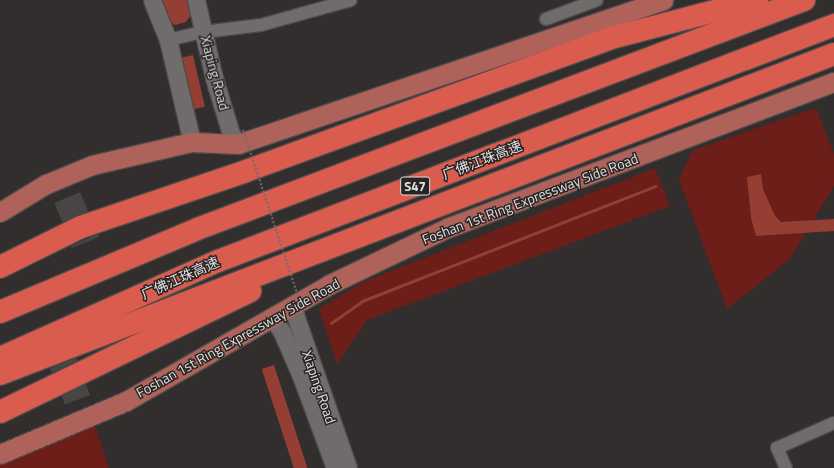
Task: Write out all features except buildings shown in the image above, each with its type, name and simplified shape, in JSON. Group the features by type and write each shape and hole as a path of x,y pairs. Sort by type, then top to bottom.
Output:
{"highway":[{"path":"0,312 236,214 804,0"},
{"path":"236,214 310,174 754,1"},
{"path":"0,267 81,227 246,170 611,38 754,1"},
{"name":"广佛江珠高速","path":"0,358 218,261 834,26"},
{"path":"0,374 369,231 834,54"},
{"path":"0,412 135,348 369,231"}],"main road":[{"path":"152,0 168,40 192,142"},
{"name":"Xiaping Road","path":"196,0 214,78 231,134 241,137"},
{"path":"0,212 46,184 92,165 192,142 241,137 663,0"},
{"name":"Foshan 1st Ring Expressway Side Road","path":"0,454 126,401 272,317 298,310 330,284 447,228 834,82"},
{"name":"Xiaping Road","path":"298,310 348,468"},
{"name":"Xiaping Road","path":"272,317 282,332 301,376 335,468"}],"street":[{"path":"168,40 204,32 261,26 351,0"},
{"path":"546,19 597,0"},
{"path":"786,468 777,448 834,423"}],"path":[{"path":"241,137 298,310"}],"shaded area":[{"path":"157,0 187,0 191,15 186,22 175,25 163,17"},
{"path":"193,55 205,107 193,109 181,58"},
{"path":"816,108 834,154 834,186 790,259 727,309 679,179 693,150"},
{"path":"655,168 670,206 367,320 337,364 319,309 363,282"},
{"path":"761,174 763,189 775,216 781,222 834,219 834,231 756,236 751,218 747,177"},
{"path":"274,365 307,468 294,468 262,369"},
{"path":"95,426 109,468 0,468 0,461"}],"waterway":[{"path":"331,323 362,301 655,186"}]}
